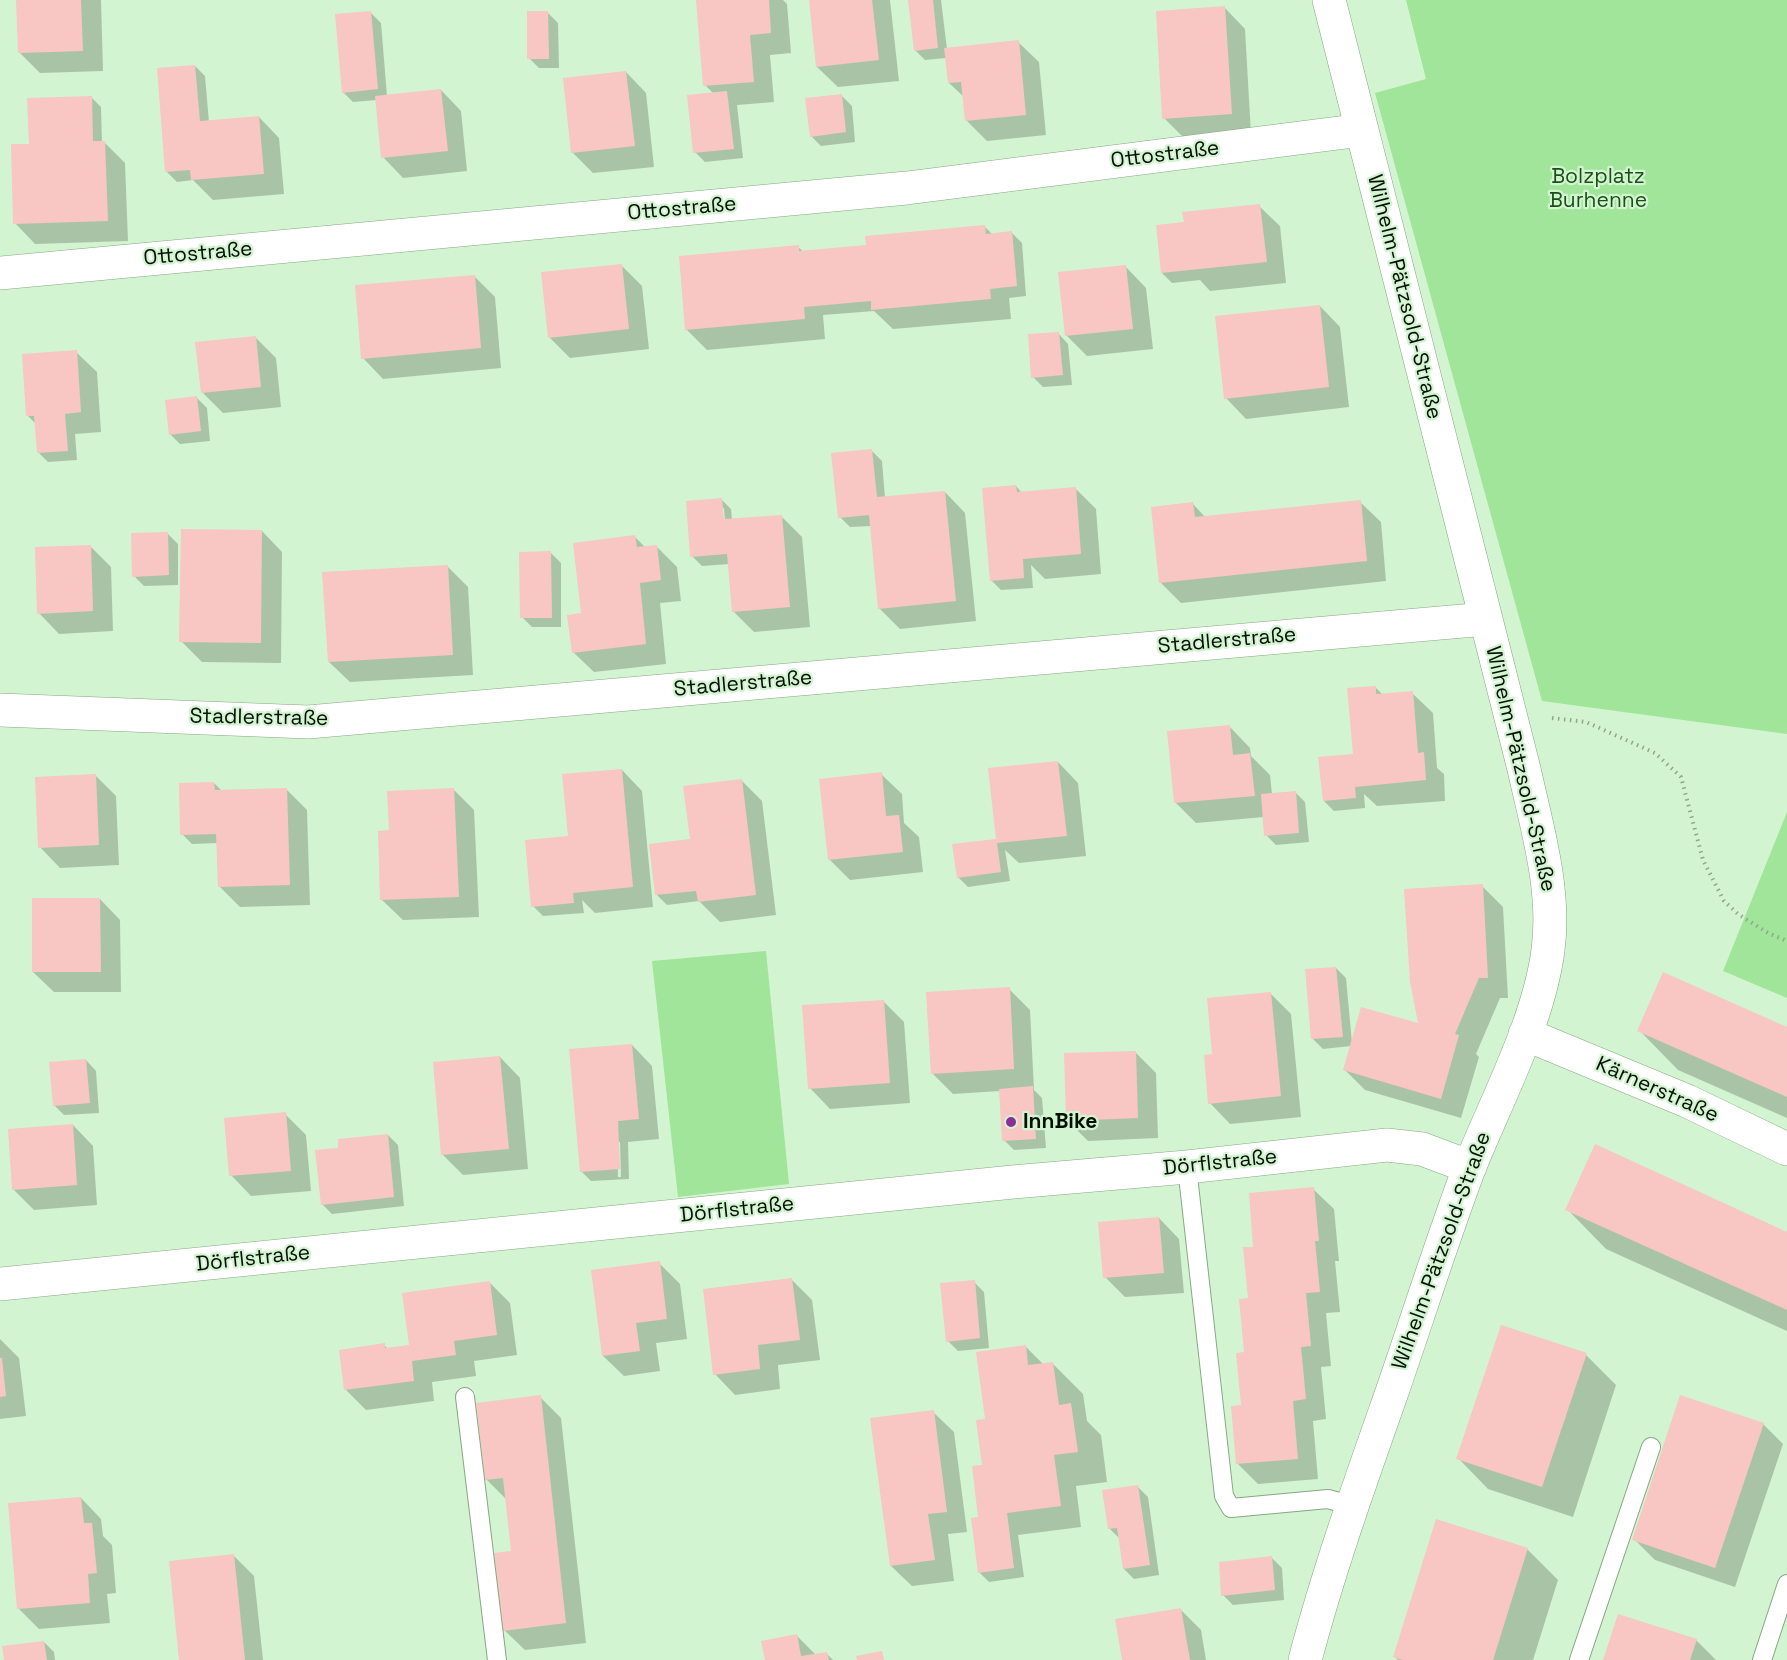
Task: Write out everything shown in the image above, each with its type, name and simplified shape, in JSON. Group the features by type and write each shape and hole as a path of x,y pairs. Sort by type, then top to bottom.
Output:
{"street":[{"name":"Wilhelm-Pätzsold-Straße","path":"1305,1660 1353,1506 1470,1167 1525,1034 1548,951 1550,909 1542,855 1510,712 1329,0"},
{"name":"Ottostraße","path":"0,273 907,188 1362,130"},
{"name":"Stadlerstraße","path":"0,710 308,722 1486,619"},
{"name":"Kärnerstraße","path":"1525,1034 1687,1101 1787,1149"},
{"name":"Dörflstraße","path":"0,1284 1013,1182 1187,1167 1387,1145 1422,1149 1470,1167"}],"lane":[{"path":"1187,1167 1224,1497 1231,1508 1328,1499 1353,1506"},
{"path":"465,1397 497,1660"},
{"path":"1579,1660 1651,1447"},
{"path":"1762,1660 1787,1584"}],"path":[{"path":"1510,712 1586,722 1655,753 1680,777 1703,860 1724,901 1738,914 1768,933 1787,940"}],"green space":[{"name":"Bolzplatz Burhenne","path":"1406,0 1787,0 1787,734 1542,701 1375,93 1426,79"},
{"path":"1787,812 1787,998 1723,971"},
{"path":"766,951 789,1184 678,1197 652,961"}],"building":[{"path":"16,0 81,0 83,51 18,53"},
{"path":"696,0 769,0 771,33 750,35 754,82 703,86"},
{"path":"809,0 872,0 879,60 816,67"},
{"path":"908,0 933,0 938,48 914,51"},
{"path":"1225,6 1232,114 1162,119 1156,11"},
{"path":"371,11 378,89 342,93 335,14"},
{"path":"527,11 548,11 549,59 527,59"},
{"path":"1019,40 1026,115 965,121 961,82 948,83 944,48"},
{"path":"195,65 200,121 259,116 264,174 191,180 190,170 165,172 157,68"},
{"path":"626,71 635,146 571,153 563,78"},
{"path":"441,89 448,151 381,158 375,96"},
{"path":"727,91 734,149 693,153 687,95"},
{"path":"842,94 846,132 810,137 805,98"},
{"path":"92,96 93,141 105,141 108,221 13,224 11,144 29,144 27,98"},
{"path":"1260,204 1267,262 1161,273 1156,225 1184,222 1182,212"},
{"path":"985,225 986,234 1012,231 1017,286 990,289 991,299 871,310 871,301 804,307 805,319 685,330 679,256 799,245 799,251 866,245 865,236"},
{"path":"622,264 629,329 548,338 541,272"},
{"path":"1126,265 1133,329 1065,336 1058,272"},
{"path":"475,275 481,348 361,359 355,285"},
{"path":"1320,305 1329,387 1224,399 1215,316"},
{"path":"1059,332 1063,375 1031,378 1028,334"},
{"path":"256,336 261,387 201,393 195,342"},
{"path":"77,350 81,412 65,414 68,451 37,453 34,416 26,416 22,354"},
{"path":"197,396 201,431 169,435 165,400"},
{"path":"872,449 877,497 945,491 956,601 878,609 869,515 838,518 831,453"},
{"path":"1016,485 1017,492 1076,487 1081,554 1023,559 1024,578 990,581 982,488"},
{"path":"722,498 724,519 782,515 790,607 732,612 727,554 690,557 686,501"},
{"path":"1361,500 1367,561 1159,583 1151,507 1193,502 1195,517"},
{"path":"181,529 262,530 261,643 179,642"},
{"path":"168,532 169,575 132,577 131,533"},
{"path":"635,535 637,547 657,545 661,580 640,583 646,644 572,653 567,615 581,613 573,543"},
{"path":"91,545 93,611 37,614 35,547"},
{"path":"551,551 552,618 520,618 519,552"},
{"path":"448,565 453,655 328,662 322,572"},
{"path":"1376,686 1376,694 1413,691 1418,753 1424,752 1426,780 1355,787 1356,798 1323,801 1318,757 1353,754 1347,688"},
{"path":"1230,725 1233,755 1250,753 1255,796 1174,803 1167,731"},
{"path":"1058,761 1067,836 997,843 1001,872 957,878 952,844 996,839 988,768"},
{"path":"622,769 633,887 573,893 574,903 531,907 525,840 568,836 562,774"},
{"path":"882,772 886,816 899,815 903,852 828,860 819,779"},
{"path":"96,774 99,845 38,848 35,777"},
{"path":"742,779 756,895 698,902 696,891 655,895 649,844 690,839 683,786"},
{"path":"214,782 215,790 287,788 290,885 218,887 216,834 180,835 179,783"},
{"path":"454,788 459,897 380,900 378,831 389,830 387,791"},
{"path":"1296,791 1299,833 1264,836 1261,794"},
{"path":"1483,884 1488,978 1479,978 1455,1034 1459,1035 1441,1099 1343,1070 1361,1007 1418,1023 1410,982 1404,889"},
{"path":"32,898 100,898 101,972 32,972"},
{"path":"1336,967 1343,1037 1311,1039 1305,969"},
{"path":"1663,972 1787,1027 1787,1097 1637,1031"},
{"path":"1010,987 1014,1069 931,1074 926,992"},
{"path":"1271,992 1281,1096 1208,1104 1204,1055 1212,1054 1207,998"},
{"path":"884,1000 890,1083 808,1089 802,1005"},
{"path":"632,1044 639,1119 618,1121 620,1169 580,1172 569,1049"},
{"path":"1136,1051 1138,1118 1066,1121 1064,1053"},
{"path":"500,1056 509,1149 441,1155 433,1062"},
{"path":"86,1059 90,1103 53,1106 49,1062"},
{"path":"1033,1086 1036,1139 1002,1141 999,1089"},
{"path":"286,1112 291,1171 229,1176 224,1118"},
{"path":"73,1124 77,1185 12,1190 8,1129"},
{"path":"388,1134 394,1197 321,1205 315,1150 338,1148 338,1139"},
{"path":"1595,1144 1787,1232 1787,1310 1565,1210"},
{"path":"1314,1187 1319,1241 1315,1241 1320,1292 1306,1293 1311,1346 1301,1347 1306,1399 1293,1401 1298,1459 1236,1464 1231,1406 1241,1405 1236,1353 1244,1352 1239,1299 1248,1298 1243,1247 1253,1247 1249,1193"},
{"path":"1159,1217 1164,1273 1103,1278 1098,1222"},
{"path":"660,1261 667,1319 636,1323 640,1351 602,1356 591,1270"},
{"path":"792,1278 800,1340 758,1345 760,1369 713,1375 703,1289"},
{"path":"975,1280 980,1338 946,1342 940,1283"},
{"path":"490,1281 497,1335 454,1341 456,1355 412,1361 414,1381 344,1390 339,1350 385,1343 385,1348 409,1345 402,1293"},
{"path":"1501,1325 1587,1353 1542,1487 1456,1459"},
{"path":"1026,1345 1028,1365 1053,1362 1059,1405 1071,1403 1078,1452 1054,1455 1061,1506 1007,1513 1014,1568 978,1573 971,1518 978,1517 972,1466 982,1465 976,1420 985,1419 976,1352"},
{"path":"0,1358 2,1358 6,1396 0,1397"},
{"path":"541,1395 566,1623 503,1631 494,1553 511,1551 503,1478 485,1480 476,1403"},
{"path":"1680,1395 1764,1423 1715,1568 1632,1540"},
{"path":"934,1410 947,1512 928,1514 935,1560 890,1566 870,1418"},
{"path":"1138,1485 1150,1565 1123,1569 1117,1528 1108,1529 1102,1490"},
{"path":"81,1497 84,1523 92,1523 97,1573 88,1574 90,1603 17,1609 8,1503"},
{"path":"1436,1519 1528,1548 1493,1660 1403,1660 1393,1657"},
{"path":"234,1554 245,1660 179,1660 169,1561"},
{"path":"1272,1556 1275,1590 1221,1596 1219,1562"},
{"path":"1181,1608 1190,1660 1122,1660 1115,1619"},
{"path":"1618,1614 1697,1639 1690,1660 1603,1660"},
{"path":"797,1634 801,1656 827,1652 829,1660 765,1660 761,1641"},
{"path":"44,1641 47,1660 4,1660 2,1646"},
{"path":"882,1651 884,1660 857,1660 856,1656"}],"place":[{"name":"InnBike","path":"1011,1122"}]}
